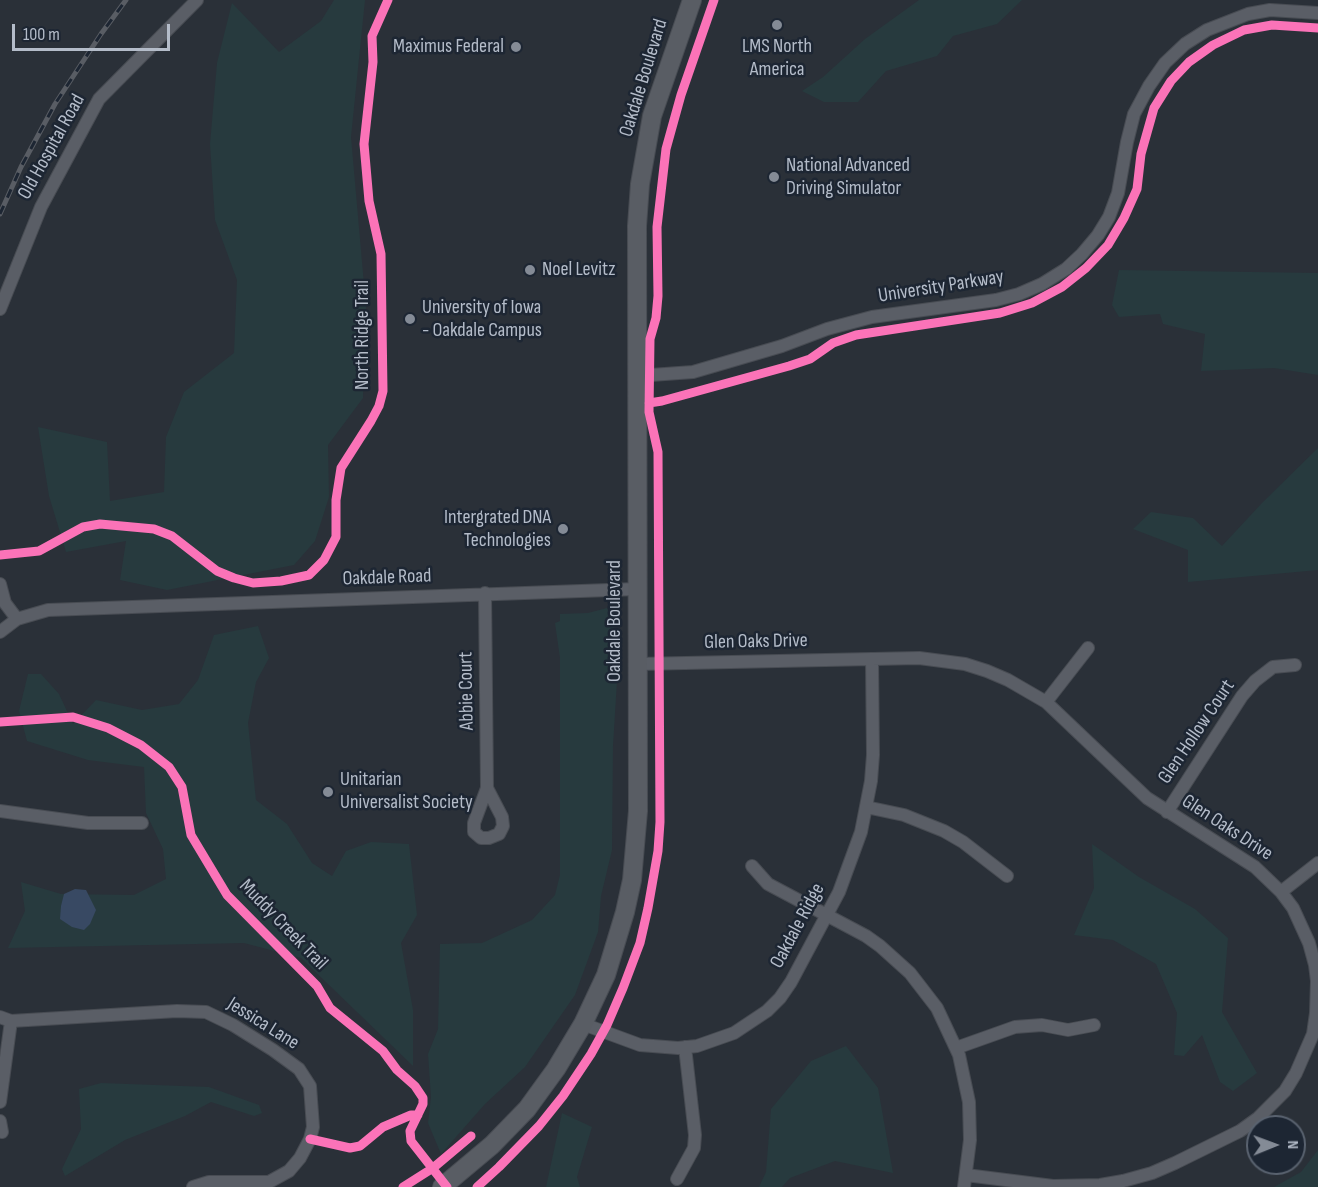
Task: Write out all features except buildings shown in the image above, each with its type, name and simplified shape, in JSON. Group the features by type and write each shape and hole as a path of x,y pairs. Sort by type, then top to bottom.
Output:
{"main road":[{"name":"Oakdale Boulevard","path":"442,1187 492,1145 527,1109 556,1069 599,992 616,946 632,880 639,811 637,226 644,156 652,116 692,0"}],"street":[{"name":"Old Hospital Road","path":"0,309 41,207 99,99 197,0"},
{"name":"University Parkway","path":"637,376 693,372 872,317 996,300 1019,294 1042,284 1066,269 1082,254 1109,217 1118,193 1134,114 1165,63 1185,44 1207,30 1238,17 1270,10 1318,13"},
{"path":"0,584 5,603 17,619"},
{"name":"Oakdale Road","path":"0,632 17,619 48,610 637,589"},
{"name":"Abbie Court","path":"485,593 487,788"},
{"path":"1046,702 1088,648"},
{"name":"Glen Oaks Drive","path":"638,664 919,658 965,664 1008,680 1046,702 1127,780 1167,812 1255,867 1281,892 1301,922 1315,965 1318,1002 1312,1034 1306,1054 1285,1091 1258,1118 1240,1131 1175,1163 1152,1173 1123,1181 1077,1187 965,1181"},
{"name":"Oakdale Ridge","path":"583,1024 640,1045 659,1048 685,1047 716,1041 734,1033 767,1011 791,982 849,869 866,807 873,755 872,659"},
{"name":"Glen Hollow Court","path":"1167,812 1242,696 1255,681 1273,667 1295,665"},
{"path":"866,807 904,815 945,831 1007,876"},
{"path":"0,811 88,823 142,823"},
{"path":"1281,892 1318,862"},
{"path":"752,866 768,884 880,946 910,973 937,1008 956,1048 969,1102 970,1140 965,1181"},
{"name":"Jessica Lane","path":"6,1019 177,1011 206,1012 232,1025 299,1069 310,1086 313,1127 310,1139 300,1158 289,1171 264,1184 209,1182 193,1187"},
{"path":"0,1102 6,1019"},
{"path":"956,1048 1015,1027 1028,1025 1068,1030 1094,1025"},
{"path":"677,1179 694,1148 695,1135 685,1047"}],"green space":[{"path":"334,0 365,0 351,137 366,307 363,398 328,445 329,497 315,541 294,565 167,590 120,580 126,541 66,552 49,496 38,427 107,442 110,501 164,492 166,437 184,392 234,353 237,280 215,220 210,144 217,63 232,3 279,52 321,21"},
{"path":"919,0 1022,0 997,24 953,36 937,56 886,71 858,102 824,102 802,91 823,77 865,39"},
{"path":"1119,270 1318,273 1318,375 1274,368 1201,371 1205,334 1163,324 1160,314 1119,317 1112,305"},
{"path":"1318,448 1318,570 1188,582 1188,550 1133,529 1151,512 1193,518 1222,546"},
{"path":"607,608 609,613 615,612 614,632 619,648 613,746 612,850 601,896 598,932 575,995 525,1067 485,1104 441,1154 428,1123 431,1097 428,1054 438,1029 440,944 482,943 532,920 555,895 560,875 560,658 555,623 560,621 560,614 588,613"},
{"path":"258,626 269,658 256,682 248,723 256,800 287,824 312,863 332,876 346,851 371,842 409,844 417,915 401,943 413,1010 413,1066 301,958 244,943 8,948 25,911 21,882 61,894 134,895 166,879 163,849 146,813 144,767 88,760 27,741 19,711 28,674 41,674 59,694 73,724 96,700 142,710 179,704 198,680 214,635"},
{"path":"1092,844 1139,877 1195,909 1228,938 1222,1012 1257,1073 1233,1091 1220,1082 1202,1035 1184,1056 1174,1055 1177,1013 1156,964 1113,940 1074,935 1094,888"},
{"path":"846,1046 878,1088 893,1173 835,1161 790,1178 782,1187 759,1187 766,1172 771,1109 811,1061"},
{"path":"101,1083 209,1087 259,1105 262,1113 254,1116 211,1102 185,1116 125,1140 65,1176 62,1169 81,1129 79,1089"},
{"path":"562,1113 592,1127 577,1177 580,1187 546,1187"},
{"path":"1318,1150 1318,1187 1274,1187 1296,1175 1306,1175 1306,1166"}],"water":[{"path":"75,889 86,890 96,910 90,924 84,930 72,927 60,919 64,894"}],"railway":[{"path":"0,214 21,167 55,104 126,0"}],"cycle path":[{"name":"North Ridge Trail","path":"0,555 39,551 83,527 100,524 154,529 172,536 217,571 253,583 281,581 309,575 324,560 336,537 336,500 341,468 371,421 379,406 383,391 381,254 369,201 364,144 373,62 372,36 388,0"},
{"path":"477,1187 539,1126 563,1096 591,1054 623,988 640,943 648,908 658,851 660,822 658,452 649,412 650,339 656,318 658,296 657,227 666,149 681,95 714,0"},
{"path":"649,403 789,366 810,359 833,343 856,335 1000,313 1032,303 1062,287 1086,268 1108,245 1124,218 1137,189 1141,154 1154,108 1171,81 1189,62 1213,45 1244,30 1272,25 1318,28"},
{"name":"Muddy Creek Trail","path":"0,722 73,717 108,728 141,745 169,767 182,787 191,835 227,895 317,986 330,1008 383,1051 423,1098 423,1104 410,1131 411,1141 447,1187"},
{"path":"310,1139 350,1148 360,1146 383,1127 411,1115 418,1115"},
{"path":"403,1187 433,1168 471,1136"}],"place":[{"name":"LMS North America","path":"777,25"},
{"name":"Maximus Federal","path":"516,47"},
{"name":"National Advanced Driving Simulator","path":"774,177"},
{"name":"Noel Levitz","path":"530,270"},
{"name":"University of Iowa - Oakdale Campus","path":"410,319"},
{"name":"Intergrated DNA Technologies","path":"563,529"},
{"name":"Unitarian Universalist Society","path":"328,792"}]}
